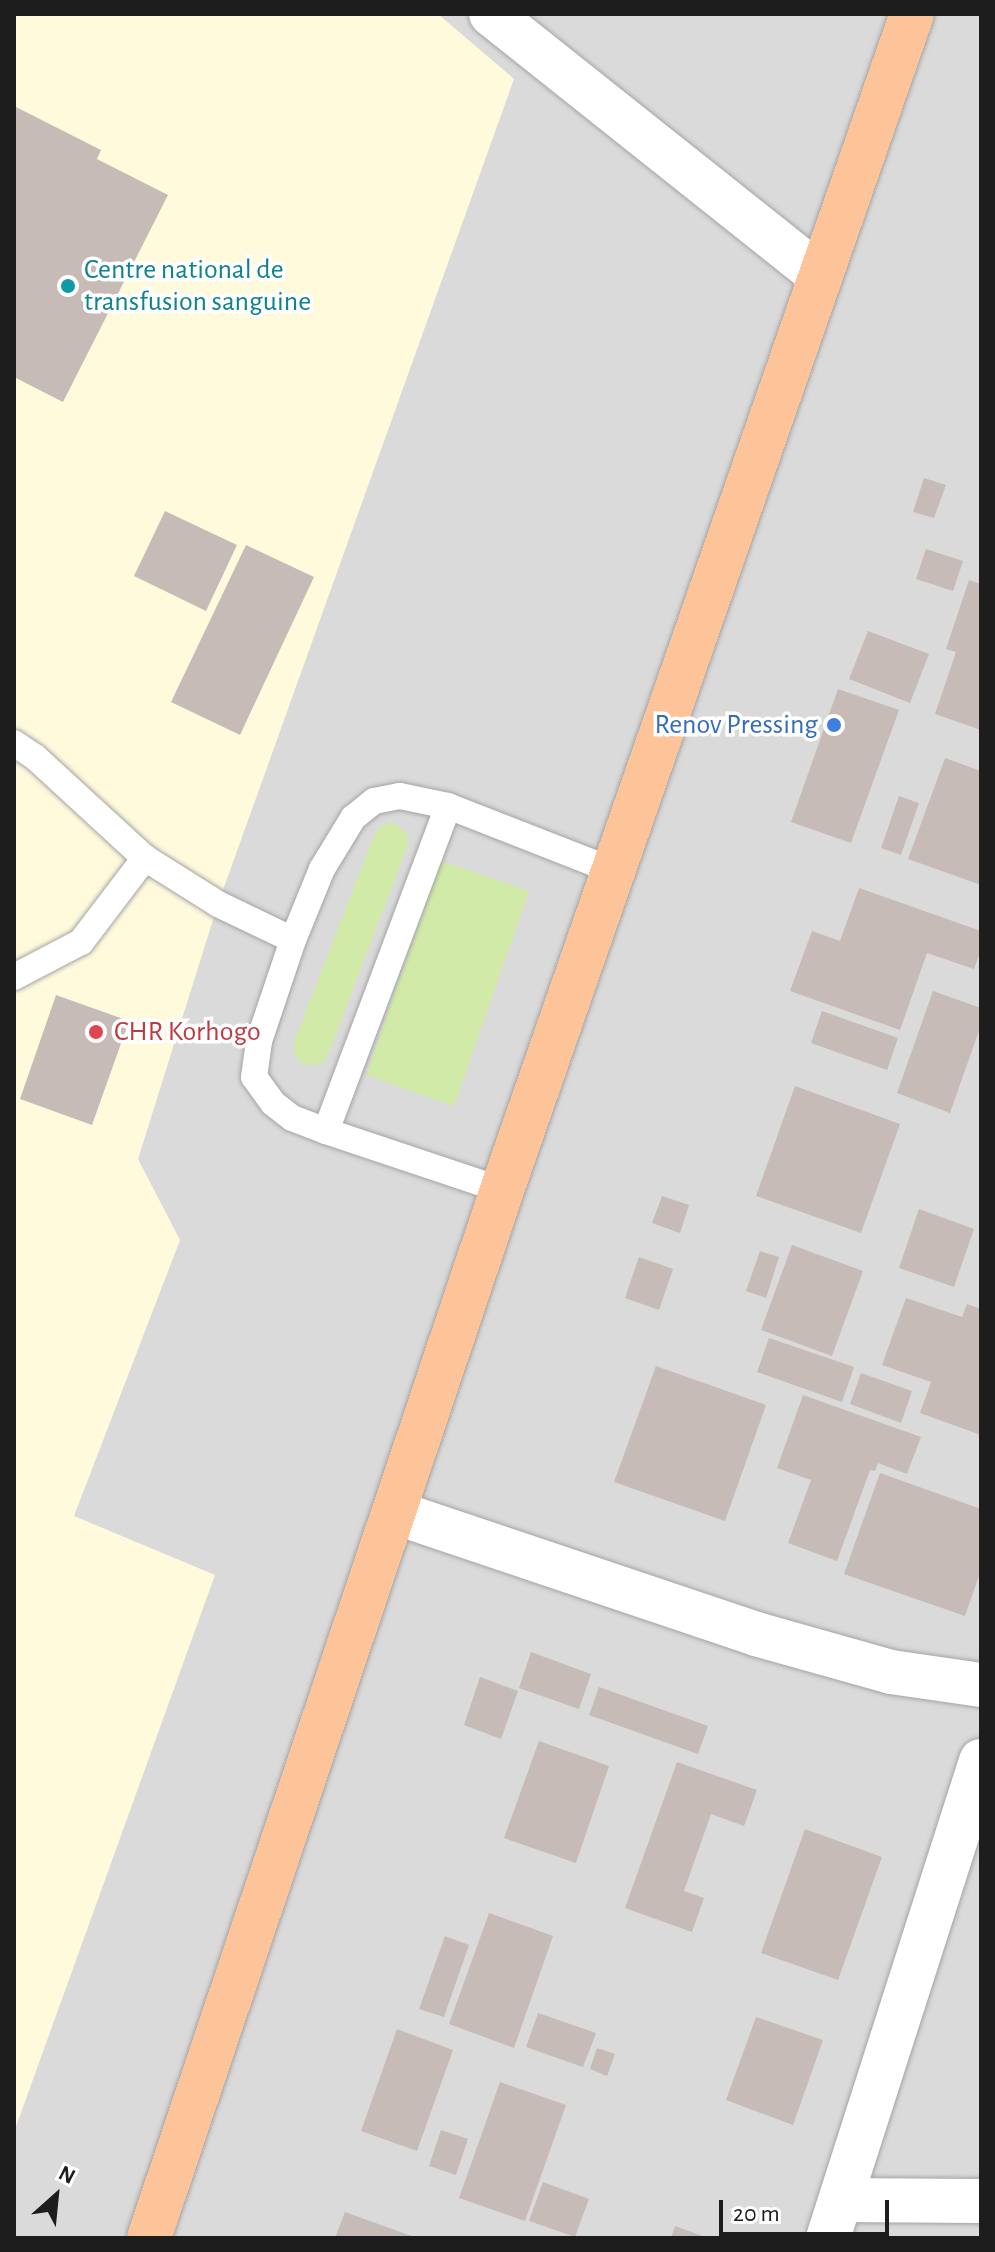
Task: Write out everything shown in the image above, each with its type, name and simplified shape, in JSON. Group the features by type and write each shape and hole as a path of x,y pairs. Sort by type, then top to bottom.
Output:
{"main road":[{"path":"149,2238 502,1190 912,14"}],"street":[{"path":"491,14 820,276"},
{"path":"394,1512 756,1634 891,1672 981,1685"},
{"path":"981,1761 834,2219 981,2201"}],"lane":[{"path":"14,743 35,757 145,858 218,904 293,940"},
{"path":"502,1190 326,1131 292,1118 273,1103 254,1077 259,1041 293,940 322,869 353,818 374,801 400,796 448,806 614,871"},
{"path":"326,1131 448,806"},
{"path":"14,977 81,942 145,858"}],"shaded area":[{"path":"14,14 981,14 981,2238 14,2238"},
{"name":"CHR Korhogo","path":"14,14 438,14 514,79 218,904 138,1159 180,1240 74,1516 215,1575 14,2132"}],"green space":[{"path":"395,823 408,835 407,847 328,1055 320,1065 303,1064 295,1055 294,1042 375,833 383,824"},
{"path":"441,861 529,891 454,1106 366,1075"}],"building":[{"name":"Centre national de transfusion sanguine","path":"14,106 101,150 97,159 168,195 63,402 14,377"},
{"path":"924,478 946,485 934,518 913,512"},
{"path":"165,511 237,545 206,611 134,576"},
{"path":"246,545 314,577 240,735 171,702"},
{"path":"926,549 963,561 953,591 916,579"},
{"path":"969,580 981,584 981,730 935,714 956,652 946,649"},
{"path":"868,631 929,654 910,703 849,679"},
{"path":"838,689 899,710 851,843 791,822"},
{"path":"945,758 981,771 981,885 908,859"},
{"path":"899,796 919,803 901,855 881,848"},
{"path":"859,888 981,931 981,949 974,969 927,953 900,1030 790,991 812,931 840,941"},
{"path":"933,991 981,1008 981,1025 950,1113 897,1093"},
{"path":"56,995 129,1021 92,1125 20,1099"},
{"path":"822,1011 898,1038 887,1070 811,1043"},
{"path":"795,1086 900,1124 861,1233 756,1196"},
{"path":"662,1196 689,1205 680,1233 652,1223"},
{"path":"919,1209 974,1229 954,1287 899,1268"},
{"path":"792,1245 863,1271 832,1356 761,1330"},
{"path":"760,1251 779,1257 766,1298 746,1291"},
{"path":"639,1257 673,1269 659,1310 625,1298"},
{"path":"906,1298 962,1317 967,1304 981,1309 981,1435 920,1413 931,1382 882,1365"},
{"path":"769,1338 854,1367 842,1402 757,1372"},
{"path":"656,1366 766,1405 725,1521 614,1482"},
{"path":"861,1373 912,1391 901,1423 850,1404"},
{"path":"803,1395 921,1437 907,1474 878,1463 875,1471 870,1470 837,1561 788,1543 811,1480 777,1468"},
{"path":"880,1473 981,1509 981,1570 965,1616 844,1574"},
{"path":"531,1652 591,1674 579,1709 519,1688"},
{"path":"480,1677 518,1691 501,1739 464,1725"},
{"path":"599,1687 708,1726 698,1754 589,1715"},
{"path":"539,1741 609,1766 576,1863 504,1838"},
{"path":"677,1762 757,1790 744,1826 711,1814 684,1891 704,1898 692,1932 625,1908"},
{"path":"805,1829 882,1857 838,1980 761,1953"},
{"path":"489,1913 553,1936 514,2048 449,2024"},
{"path":"445,1936 469,1945 444,2017 419,2009"},
{"path":"538,2013 596,2033 583,2067 526,2047"},
{"path":"756,2017 823,2040 793,2125 726,2100"},
{"path":"397,2029 453,2050 417,2151 361,2131"},
{"path":"597,2048 615,2054 607,2076 590,2069"},
{"path":"500,2082 566,2105 525,2221 459,2198"},
{"path":"441,2130 468,2139 456,2175 429,2166"},
{"path":"543,2182 589,2199 575,2237 529,2221"},
{"path":"345,2212 417,2238 335,2238"},
{"path":"675,2226 708,2238 671,2238"}],"place":[{"name":"Centre national de transfusion sanguine","path":"68,286"},
{"name":"Renov Pressing","path":"834,725"},
{"name":"CHR Korhogo","path":"96,1032"}]}
